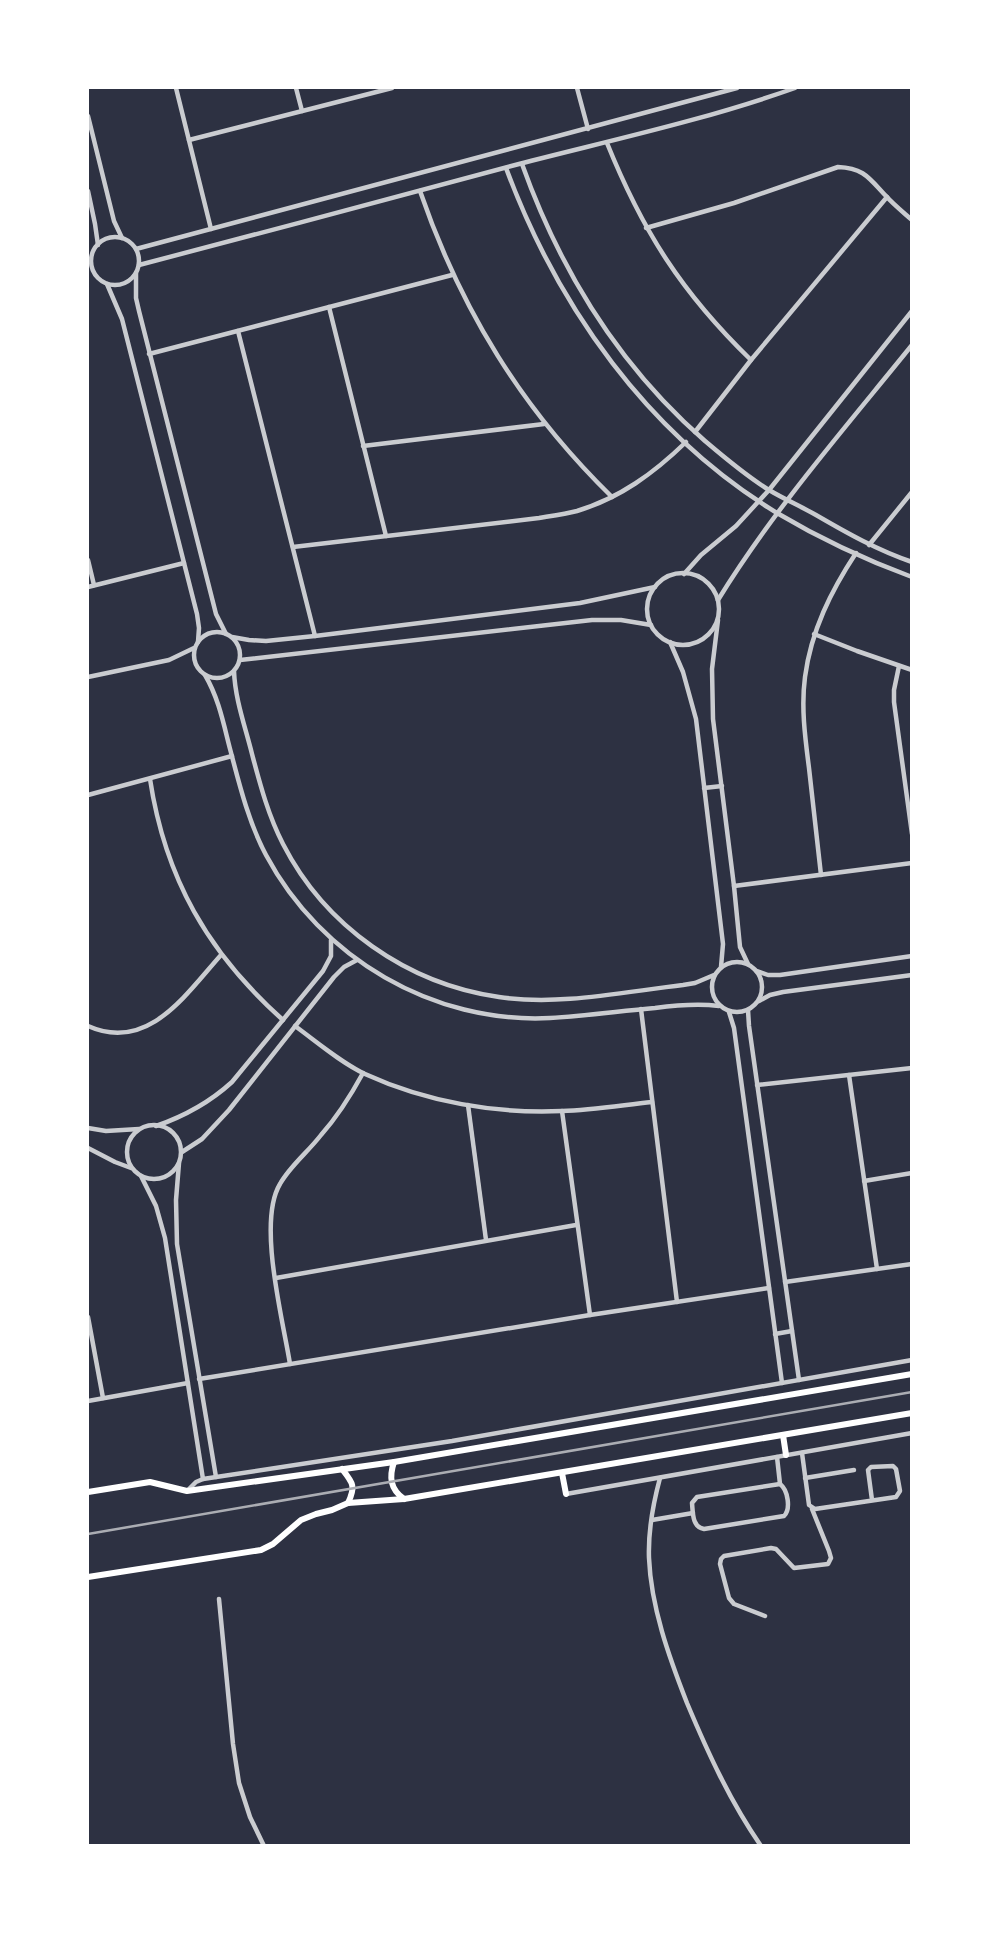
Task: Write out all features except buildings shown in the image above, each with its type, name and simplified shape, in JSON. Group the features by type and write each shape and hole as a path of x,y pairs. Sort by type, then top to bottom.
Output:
{"main road":[{"path":"88,1492 150,1482 187,1491 394,1462 912,1374"},
{"path":"88,1577 261,1550 273,1544 301,1520 348,1503 404,1499 912,1413"},
{"path":"783,1435 786,1455"},
{"path":"394,1462 391,1480 395,1491 404,1499"},
{"path":"342,1469 354,1487 348,1503"},
{"path":"562,1473 566,1494"}],"street":[{"path":"176,88 211,229"},
{"path":"296,88 302,111"},
{"path":"189,140 391,88"},
{"path":"578,88 588,129"},
{"path":"136,249 737,88"},
{"path":"139,265 696,120 795,88"},
{"path":"88,116 114,221 123,239"},
{"path":"607,143 646,228 690,294 751,360"},
{"path":"522,164 563,262 587,303 644,380 695,432 769,490 869,545 912,562"},
{"path":"646,228 734,203 838,167 850,167 867,175 912,220"},
{"path":"506,168 534,237 571,304 635,391 717,469 778,513 856,554 912,577"},
{"path":"88,191 98,245"},
{"path":"420,191 452,275 497,357 544,424 612,497"},
{"path":"695,432 751,360 887,197"},
{"path":"114,237 123,239 136,249 139,265 131,280 124,284 107,284 97,278 92,269 94,251 105,240 114,237"},
{"path":"88,255 94,251"},
{"path":"136,273 136,298 149,354 216,614 239,647 240,660 234,671 217,679 205,675"},
{"path":"149,354 452,275"},
{"path":"91,278 97,278"},
{"path":"107,284 122,319 198,621 194,661 218,699 245,805 265,854 295,900 331,939 357,960 389,980 426,998 446,1004 507,1017 550,1018 698,1004 719,1006"},
{"path":"329,307 386,536"},
{"path":"684,573 728,533 769,490 912,311"},
{"path":"237,331 315,636"},
{"path":"718,600 778,513 912,345"},
{"path":"363,446 544,424"},
{"path":"293,547 539,518 577,511 612,497 647,476 664,464 686,442"},
{"path":"869,545 912,492"},
{"path":"821,875 803,720 805,677 814,635 831,594 856,554"},
{"path":"88,560 94,585"},
{"path":"88,587 184,563"},
{"path":"88,677 169,660 196,645 207,634 220,632 257,641 315,636 580,603 655,587 671,576 684,573 697,576 708,583 718,600 712,694 740,947 748,964 768,975 780,975 912,956"},
{"path":"655,587 648,605 651,625 659,635 670,642 682,645 695,643 712,632 718,620"},
{"path":"240,660 592,620 621,620 651,625"},
{"path":"814,635 912,670"},
{"path":"670,642 692,703 723,944 721,967"},
{"path":"899,666 894,702 912,834"},
{"path":"234,671 238,703 262,792 283,844 312,890 330,911 350,930 383,954 445,984 472,992 527,1000 582,997 683,985 714,975"},
{"path":"88,795 232,756"},
{"path":"150,779 166,850 180,887 199,922 240,978 283,1020"},
{"path":"704,788 722,786"},
{"path":"734,886 912,863"},
{"path":"88,1128 125,1131 156,1125 197,1109 215,1097 232,1082 328,964 331,939"},
{"path":"88,1026 108,1032 124,1032 155,1023 168,1014 221,955"},
{"path":"182,1152 211,1130 339,971 357,960"},
{"path":"748,964 734,962 721,967 714,975 712,997 719,1006 729,1012 748,1010 758,1001 783,992 912,975"},
{"path":"757,971 762,986 758,1001"},
{"path":"641,1009 677,1302"},
{"path":"748,1010 799,1380"},
{"path":"729,1012 734,1028 782,1383"},
{"path":"295,1026 363,1073 405,1090 468,1105 523,1111 562,1111 653,1102"},
{"path":"757,1085 912,1068"},
{"path":"290,1364 271,1250 270,1216 276,1192 296,1163 333,1121 363,1073"},
{"path":"849,1075 877,1269"},
{"path":"468,1105 486,1240"},
{"path":"562,1111 590,1315"},
{"path":"156,1125 171,1131 177,1137 182,1152 176,1200 177,1244 216,1477"},
{"path":"132,1168 128,1146 131,1138 143,1128"},
{"path":"88,1148 132,1168 149,1179 167,1176 179,1163"},
{"path":"864,1181 912,1173"},
{"path":"141,1176 156,1206 165,1238 203,1479"},
{"path":"275,1278 576,1225"},
{"path":"785,1282 912,1264"},
{"path":"200,1379 769,1288"},
{"path":"88,1317 103,1398"},
{"path":"775,1334 792,1331"},
{"path":"187,1491 203,1479 452,1441 912,1360"},
{"path":"88,1401 188,1383"},
{"path":"566,1494 912,1433"},
{"path":"765,1616 734,1604 729,1598 720,1559 771,1548 776,1549 794,1568 828,1564 830,1551 808,1502 802,1452"},
{"path":"777,1457 780,1484"},
{"path":"812,1509 896,1497 899,1494 896,1469 893,1466 871,1467 868,1470 872,1500"},
{"path":"805,1478 854,1470"},
{"path":"660,1478 652,1520 649,1559 664,1639 706,1750 740,1816 761,1846"},
{"path":"780,1484 785,1488 788,1508 784,1516 702,1529 695,1523 692,1503 697,1497 780,1484"},
{"path":"652,1520 693,1514"},
{"path":"219,1599 239,1783 250,1817 264,1846"}],"railway":[{"path":"88,1534 912,1392"}]}
